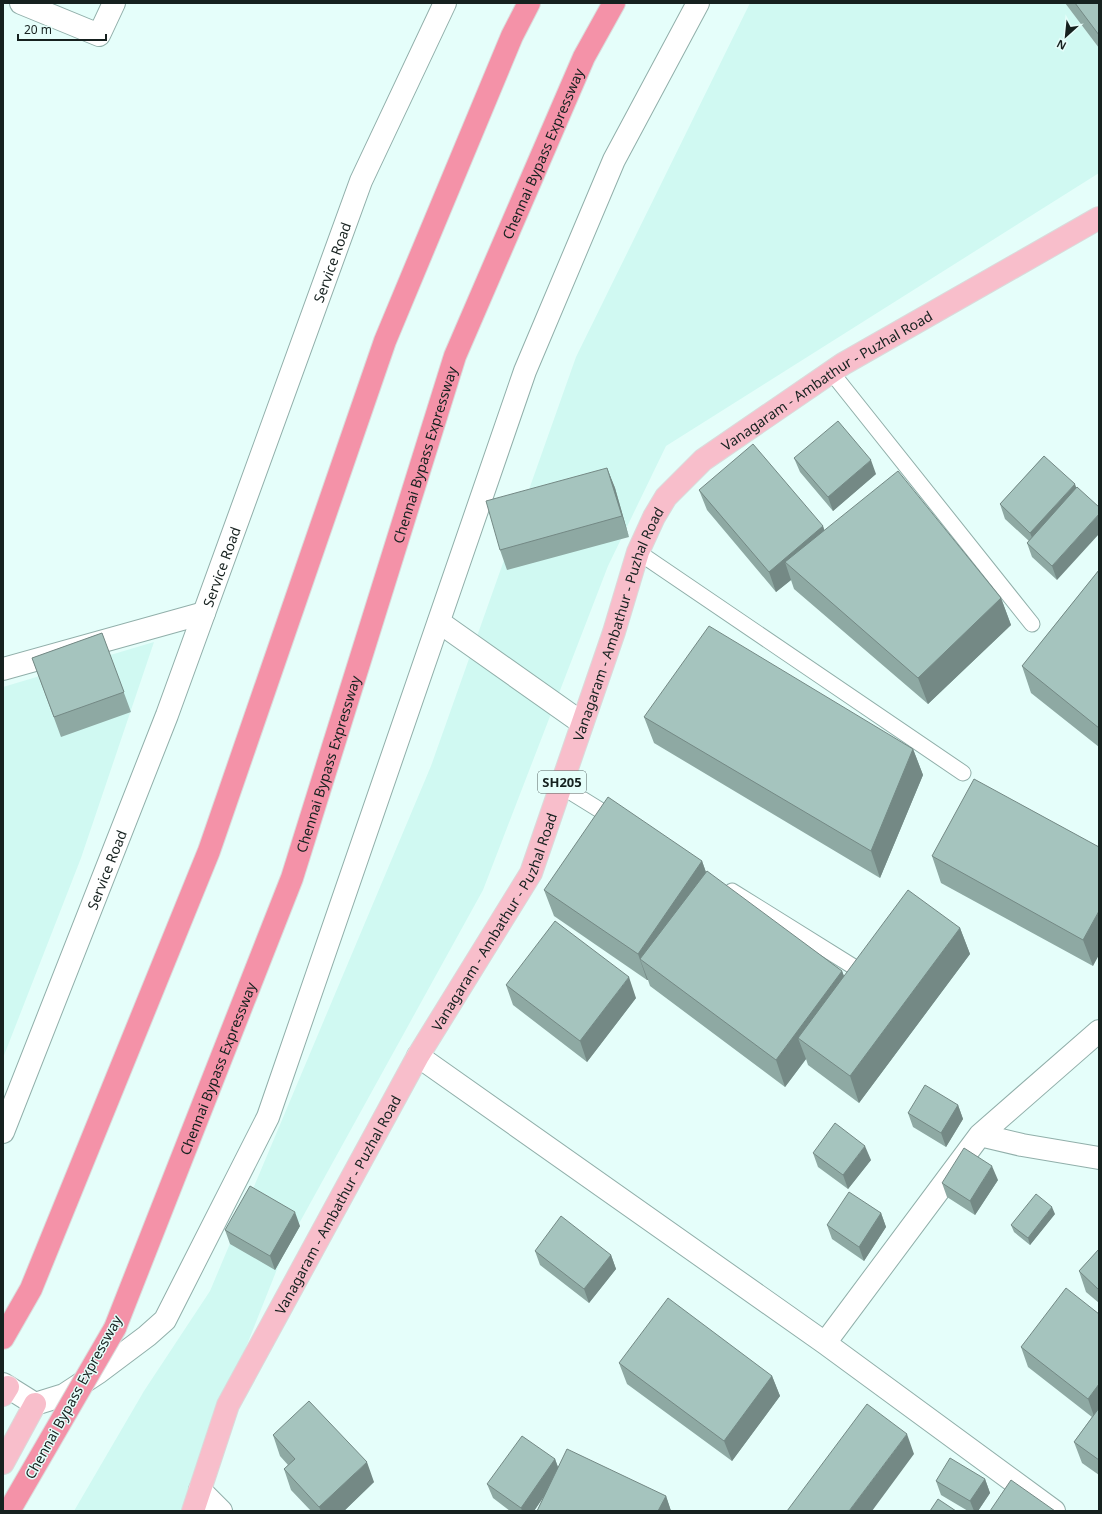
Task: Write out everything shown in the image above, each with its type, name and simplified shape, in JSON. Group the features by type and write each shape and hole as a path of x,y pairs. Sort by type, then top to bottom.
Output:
{"highway":[{"path":"3,1338 31,1289 209,851 385,341 512,36 529,3"},
{"name":"Chennai Bypass Expressway","path":"9,1511 115,1328 292,878 455,356 584,57 614,3"}],"main road":[{"name":"Vanagaram - Ambathur - Puzhal Road","path":"193,1511 228,1405 418,1056 531,873 614,632 638,552 654,517 666,497 703,460 850,360 1099,218"},
{"path":"3,1463 35,1404"}],"street":[{"path":"21,3 99,35 114,3"},
{"name":"Service Road","path":"3,1132 164,722 361,181 444,3"},
{"path":"5,1389 35,1404 64,1395 99,1372 147,1336 165,1320 268,1118 525,371 614,160 698,3"},
{"path":"3,669 204,613"},
{"path":"439,622 582,723"},
{"path":"825,1343 980,1135 1099,1031"},
{"path":"418,1056 825,1343 1054,1511"},
{"path":"980,1135 1022,1146 1099,1158"},
{"path":"200,1490 221,1511"}],"lane":[{"path":"832,373 1032,624"},
{"path":"638,552 963,773"},
{"path":"561,786 629,828"},
{"path":"722,885 862,972"}],"shaded area":[{"path":"750,3 1065,3 1099,48 1099,173 666,446 608,566 483,890 285,1249 181,1511 74,1511 144,1391 210,1291 431,766 576,357"},
{"path":"154,642 81,858 3,1058 3,687"}],"building":[{"path":"1075,3 1099,3 1099,35"},
{"path":"838,421 871,460 828,497 794,458"},
{"path":"753,444 823,526 769,572 699,490"},
{"path":"1044,456 1075,484 1030,533 1000,504"},
{"path":"607,468 622,516 500,550 486,501"},
{"path":"898,471 1001,598 918,678 785,562"},
{"path":"1077,487 1099,507 1099,514 1052,566 1027,543"},
{"path":"1099,570 1099,728 1022,666"},
{"path":"709,626 913,749 871,851 644,717"},
{"path":"102,633 124,692 54,717 32,658"},
{"path":"974,779 1099,847 1099,911 1083,940 932,856"},
{"path":"608,797 702,861 638,954 544,890"},
{"path":"707,871 842,971 776,1060 640,959"},
{"path":"908,890 960,928 850,1076 798,1038"},
{"path":"555,921 629,977 580,1041 506,985"},
{"path":"925,1085 958,1105 941,1133 908,1113"},
{"path":"835,1123 865,1146 843,1175 813,1153"},
{"path":"964,1148 992,1166 970,1201 942,1183"},
{"path":"250,1186 295,1212 270,1256 225,1230"},
{"path":"849,1192 881,1213 859,1247 827,1225"},
{"path":"1036,1194 1052,1207 1028,1238 1011,1225"},
{"path":"561,1216 611,1255 584,1289 535,1251"},
{"path":"1099,1249 1099,1290 1079,1271"},
{"path":"1066,1288 1099,1314 1099,1384 1088,1399 1021,1347"},
{"path":"668,1298 772,1376 724,1441 619,1363"},
{"path":"309,1401 367,1462 319,1507 284,1469 295,1459 273,1435"},
{"path":"867,1404 907,1434 849,1511 787,1511"},
{"path":"1099,1408 1099,1460 1074,1442"},
{"path":"522,1436 555,1459 521,1508 487,1484"},
{"path":"567,1449 666,1496 658,1511 537,1511"},
{"path":"950,1458 985,1479 970,1501 936,1481"},
{"path":"1011,1480 1055,1511 990,1511"},
{"path":"938,1499 956,1511 930,1511"}]}
